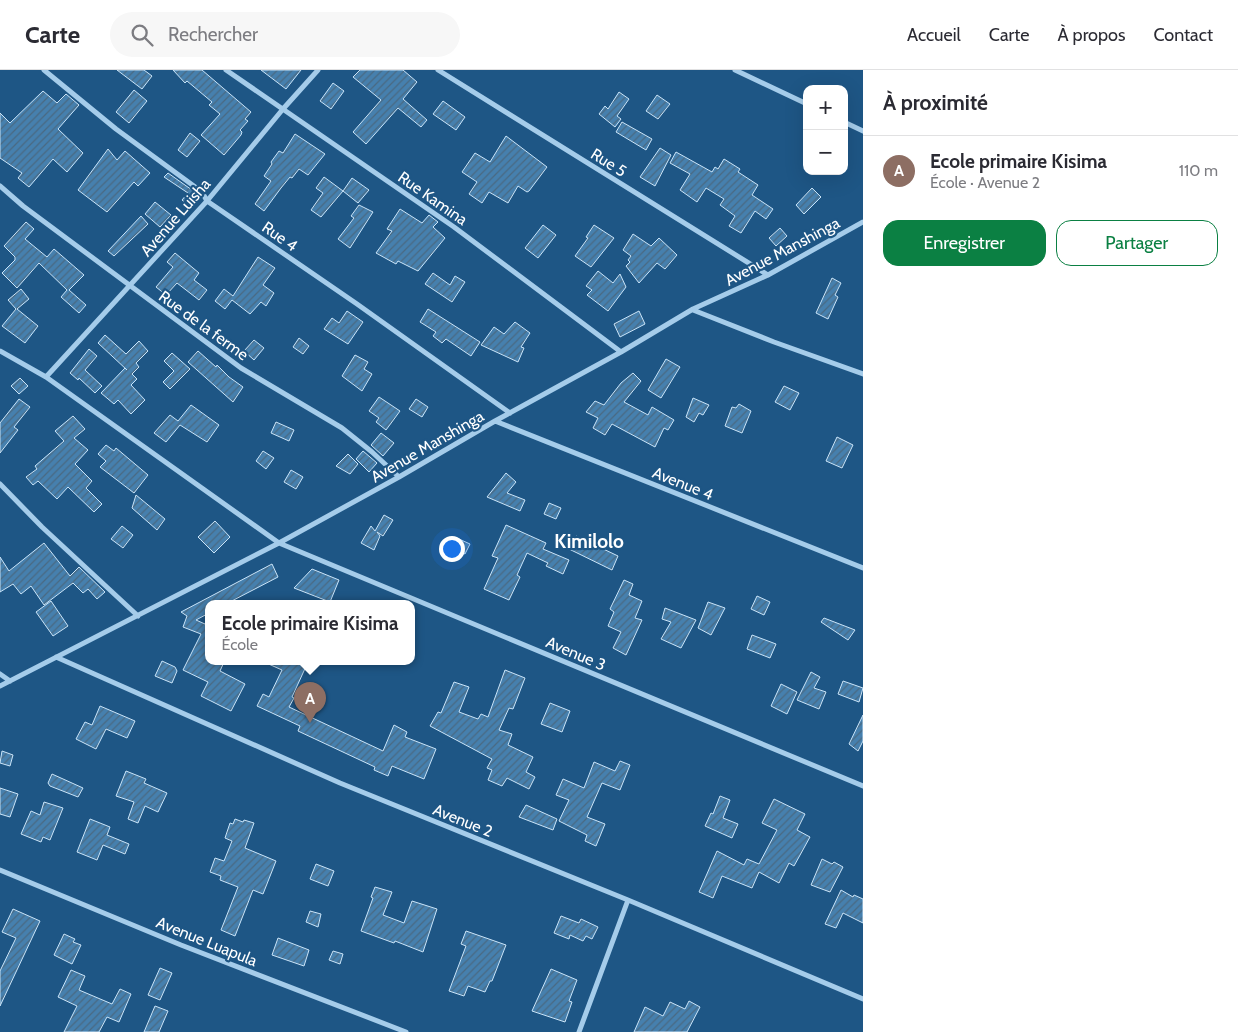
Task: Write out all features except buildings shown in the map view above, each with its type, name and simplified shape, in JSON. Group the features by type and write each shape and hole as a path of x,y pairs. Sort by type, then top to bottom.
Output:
{"street":[{"name":"Rue 4","path":"44,70 116,129 197,187 207,201 357,304 510,414"},
{"name":"Rue Kamina","path":"226,70 454,227 622,352"},
{"name":"Avenue Luisha","path":"46,377 207,201 318,70"},
{"name":"Rue 5","path":"438,70 768,276"},
{"path":"735,70 803,102"},
{"path":"848,124 863,131"},
{"name":"Rue de la ferme","path":"0,186 22,206 241,368 342,428 399,477"},
{"name":"Avenue Manshinga","path":"0,686 279,543 399,477 495,421 622,352 693,310 768,276 863,222"},
{"path":"693,310 863,374"},
{"name":"Avenue 3","path":"0,351 46,377 279,543 863,786"},
{"name":"Avenue 4","path":"495,421 863,568"},
{"path":"0,484 42,527 138,616"},
{"name":"Avenue 2","path":"56,657 340,783 628,900 863,999"},
{"path":"0,674 10,682"},
{"name":"Avenue Luapula","path":"0,870 181,946 406,1032"},
{"path":"579,1032 628,900"}],"place":[{"name":"Ecole primaire Kisima","path":"310,723"}],"district":[{"name":"Kimilolo","path":"589,541"}]}
